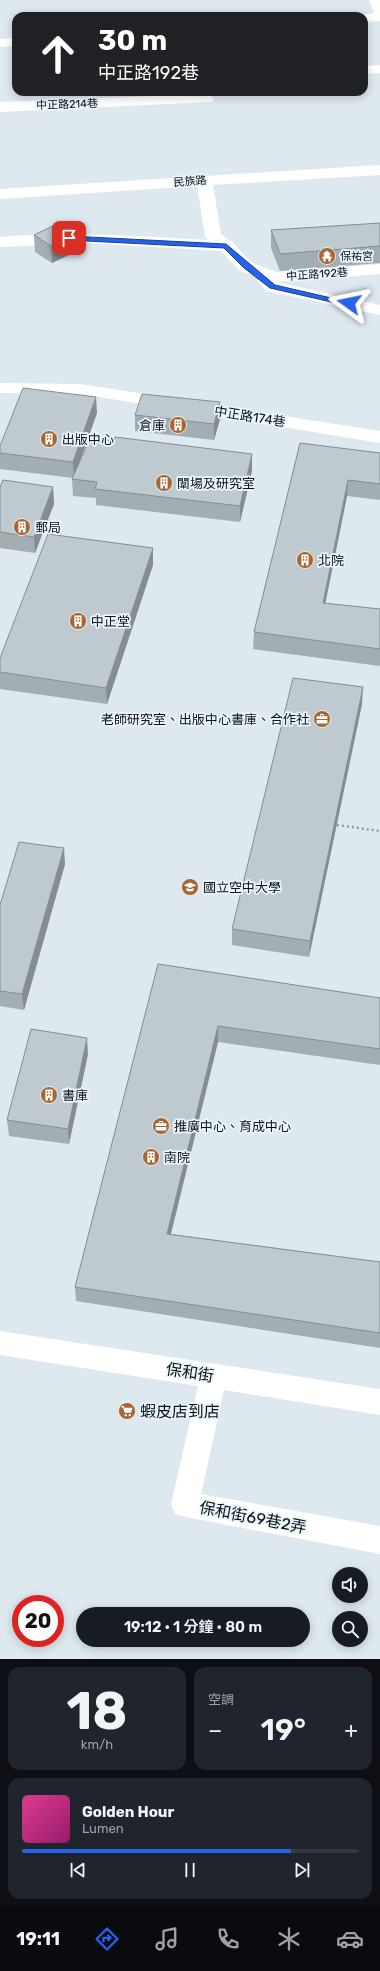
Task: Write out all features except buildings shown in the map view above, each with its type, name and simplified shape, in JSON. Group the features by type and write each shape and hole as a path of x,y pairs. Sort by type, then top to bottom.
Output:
{"street":[{"path":"376,0 380,11"},
{"path":"368,18 380,17"},
{"path":"0,43 12,42"},
{"path":"368,70 380,69"},
{"name":"中正路214巷","path":"0,107 206,99"},
{"name":"民族路","path":"0,194 380,170"},
{"name":"中正路192巷","path":"204,180 213,236 226,246 246,267 276,277 380,269"},
{"path":"0,242 23,239 69,238 226,246"},
{"path":"246,267 272,287 380,310"},
{"name":"中正路174巷","path":"0,388 81,388 380,437"},
{"name":"保和街","path":"0,1343 380,1402"},
{"name":"保和街69巷2弄","path":"214,1376 185,1504 380,1540"}],"path":[{"path":"336,825 380,831"}],"place":[{"name":"保祐宮","path":"327,256"},
{"name":"倉庫","path":"178,425"},
{"name":"出版中心","path":"49,439"},
{"name":"闈場及研究室","path":"164,483"},
{"name":"郵局","path":"22,527"},
{"name":"北院","path":"305,560"},
{"name":"中正堂","path":"78,621"},
{"name":"老師研究室、出版中心書庫、合作社","path":"322,719"},
{"name":"國立空中大學","path":"190,887"},
{"name":"書庫","path":"49,1095"},
{"name":"推廣中心、育成中心","path":"161,1126"},
{"name":"南院","path":"151,1157"},
{"name":"蝦皮店到店","path":"127,1411"}],"route":[{"path":"69,238 226,246 246,267 272,287 349,303"}]}
